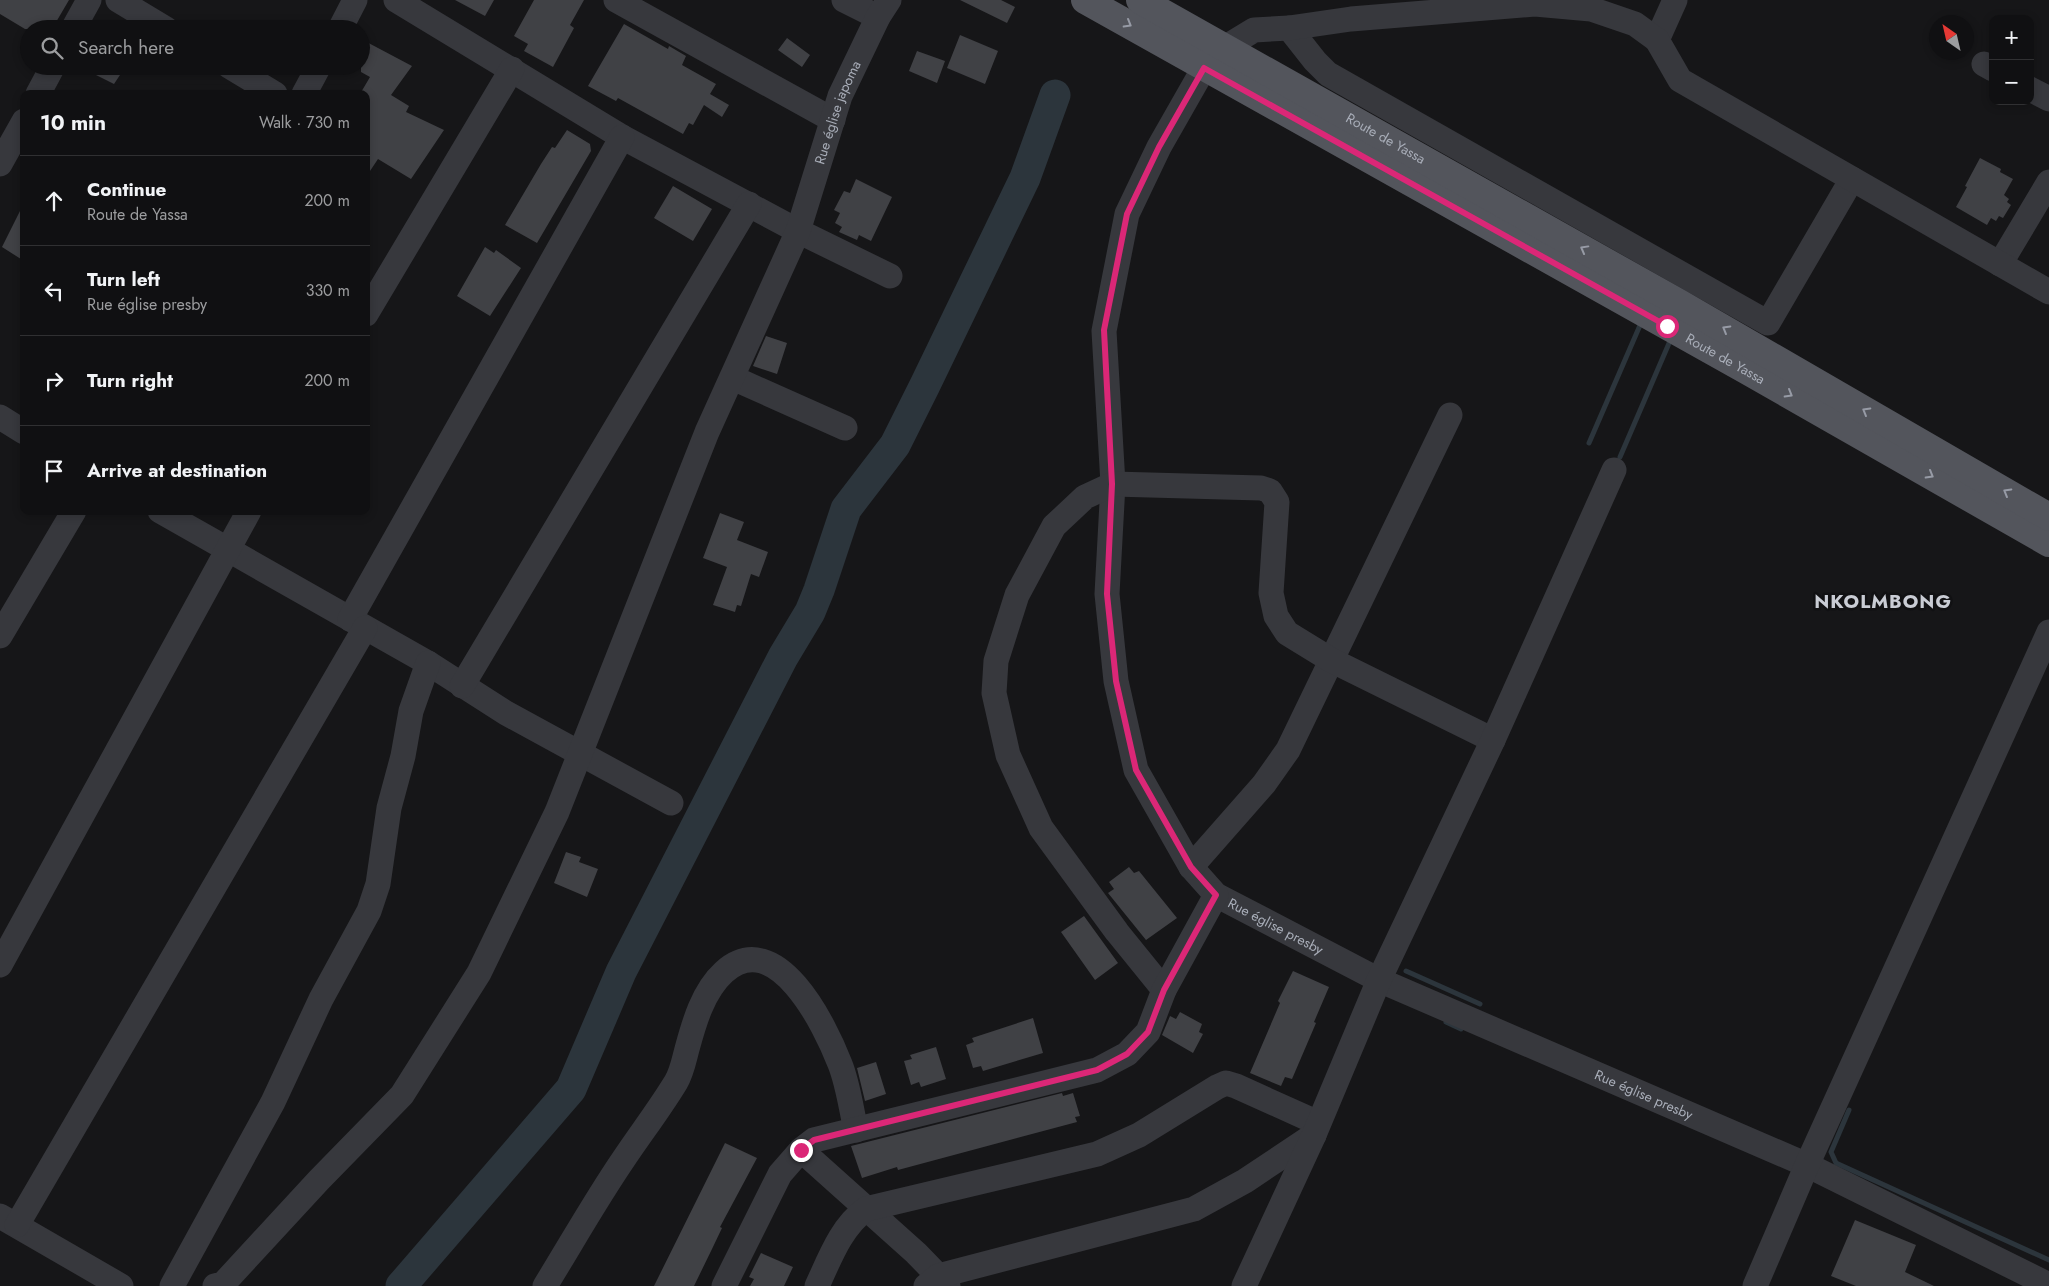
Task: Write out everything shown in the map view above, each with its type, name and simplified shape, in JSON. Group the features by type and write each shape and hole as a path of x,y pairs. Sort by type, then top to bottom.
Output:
{"main road":[{"name":"Route de Yassa","path":"1085,0 1204,68 1673,314"},
{"name":"Route de Yassa","path":"1140,0 1226,47 2049,536"}],"street":[{"path":"78,20 89,0"},
{"path":"118,0 151,20"},
{"path":"345,20 356,0"},
{"path":"396,0 622,137 798,231 890,276"},
{"path":"616,0 833,120"},
{"path":"844,0 884,9"},
{"path":"1675,0 1658,40 1680,80 2049,292"},
{"name":"Rue église presby","path":"1658,40 1635,24 1591,9 1535,4 1423,7 1289,28 1254,30 1226,47 1204,68 1159,147 1127,214 1104,330 1112,484 1107,594 1116,681 1136,770 1191,867 1216,895 1379,980 1807,1165 2049,1284"},
{"name":"Rue église japoma","path":"215,1286 223,1284 319,1180 402,1095 478,973 557,812 579,751 706,432 733,378 798,231 840,96 884,9"},
{"path":"1289,28 1315,62 1328,74 1768,323 1852,179"},
{"path":"370,307 512,69"},
{"path":"40,90 48,75"},
{"path":"243,75 268,90"},
{"path":"306,90 314,75"},
{"path":"2034,91 2049,99"},
{"path":"0,164 20,127"},
{"path":"113,1284 8,1220 357,624 622,137"},
{"path":"2000,264 2049,182"},
{"path":"462,686 749,204"},
{"path":"733,378 845,428"},
{"path":"1191,867 1264,784 1288,750 1450,415"},
{"path":"0,418 20,430"},
{"path":"1244,1286 1316,1129 1379,980 1493,740 1614,470"},
{"path":"1164,990 1116,932 1042,828 1008,755 994,693 996,661 1017,595 1054,526 1086,497 1112,484 1261,488 1270,491 1278,502 1271,593 1276,616 1287,633 1331,660 1493,740"},
{"path":"0,636 72,515"},
{"path":"167,515 428,663 462,686 671,803"},
{"path":"0,965 247,515"},
{"path":"1755,1286 1807,1165 2049,632"},
{"path":"180,1284 273,1102 321,999 369,911 378,884 389,808 403,756 411,711 428,663"},
{"path":"724,1286 780,1174 801,1150 814,1140 1097,1070 1127,1054 1148,1032 1164,990 1216,895"},
{"path":"545,1286 623,1160 651,1124 679,1076 694,1024 709,991 723,972 739,961 762,960 783,972 819,1018 841,1065 856,1130"},
{"path":"817,1286 844,1231 856,1216 866,1209 1097,1154 1139,1135 1226,1084 1236,1086 1316,1129"},
{"path":"801,1150 866,1209 938,1283 1194,1209 1245,1181 1316,1129"}],"building":[{"path":"0,0 69,0 57,20 20,20 20,26 0,14"},
{"path":"455,0 494,0 485,16"},
{"path":"534,0 584,0 570,25 574,28 553,67 524,51 528,44 514,36"},
{"path":"960,0 1001,0 1015,7 1007,23"},
{"path":"624,24 668,49 669,46 686,56 682,65 716,84 710,94 729,105 722,117 704,105 693,125 689,123 683,134 618,98 616,101 588,86"},
{"path":"960,35 998,51 985,84 947,68"},
{"path":"787,38 810,55 802,67 778,50"},
{"path":"370,44 412,66 391,95 409,106 406,112 444,130 411,179 378,159 370,171 370,90 362,90 370,77 366,75 370,75"},
{"path":"917,51 945,61 937,83 909,71"},
{"path":"96,75 120,75 114,84"},
{"path":"567,130 590,144 591,151 537,243 505,225 552,147 555,148"},
{"path":"1980,158 2001,169 2000,172 2013,179 2004,195 2009,199 2007,202 2011,205 2003,218 1999,216 1996,221 1991,218 1987,225 1956,207"},
{"path":"856,179 892,197 871,241 859,235 857,240 839,232 842,227 835,223 840,213 834,210 844,191 850,193"},
{"path":"673,186 712,209 693,241 654,218"},
{"path":"20,211 20,258 2,247"},
{"path":"485,247 494,253 496,250 521,268 490,316 457,296"},
{"path":"766,336 787,343 777,374 753,366"},
{"path":"720,513 744,522 737,540 768,552 759,577 751,574 741,606 737,605 735,612 713,605 727,567 703,558"},
{"path":"566,852 581,857 579,862 598,869 587,897 554,883"},
{"path":"1129,867 1134,873 1139,871 1177,918 1146,940 1108,893 1114,889 1109,882"},
{"path":"1084,916 1118,963 1095,980 1061,932"},
{"path":"1293,971 1329,987 1292,1079 1285,1077 1281,1086 1250,1073 1280,1003 1278,1001"},
{"path":"1180,1012 1202,1024 1199,1032 1203,1034 1193,1053 1162,1035 1170,1016 1176,1019"},
{"path":"1033,1018 1043,1053 983,1071 981,1066 973,1068 966,1045 974,1042 972,1038"},
{"path":"936,1047 946,1079 921,1087 919,1082 911,1085 904,1061 912,1059 910,1055"},
{"path":"876,1062 886,1094 865,1101 857,1068"},
{"path":"1062,1093 1063,1096 1073,1093 1080,1116 1075,1117 1077,1122 898,1170 897,1167 862,1178 851,1146"},
{"path":"725,1143 757,1158 720,1227 722,1228 694,1286 654,1286"},
{"path":"1855,1220 1916,1245 1905,1272 1934,1286 1856,1286 1831,1276"},
{"path":"761,1253 793,1267 784,1286 750,1286 754,1279 749,1277"}],"waterway":[{"path":"401,1286 571,1089 621,972 783,657 810,612 846,509 895,445 925,385 1025,178 1055,95"},
{"path":"1589,443 1641,323"},
{"path":"1620,457 1670,341"},
{"path":"1406,971 1480,1004"},
{"path":"1446,1022 1461,1029"},
{"path":"1849,1110 1831,1152 1836,1163 2049,1260"}],"district":[{"name":"NKOLMBONG","path":"1883,601"}],"route":[{"path":"801,1150 814,1140 1097,1070 1127,1054 1148,1032 1164,990 1216,895 1191,867 1136,770 1116,681 1107,594 1112,484 1104,330 1127,214 1159,147 1204,68 1667,326"}]}
